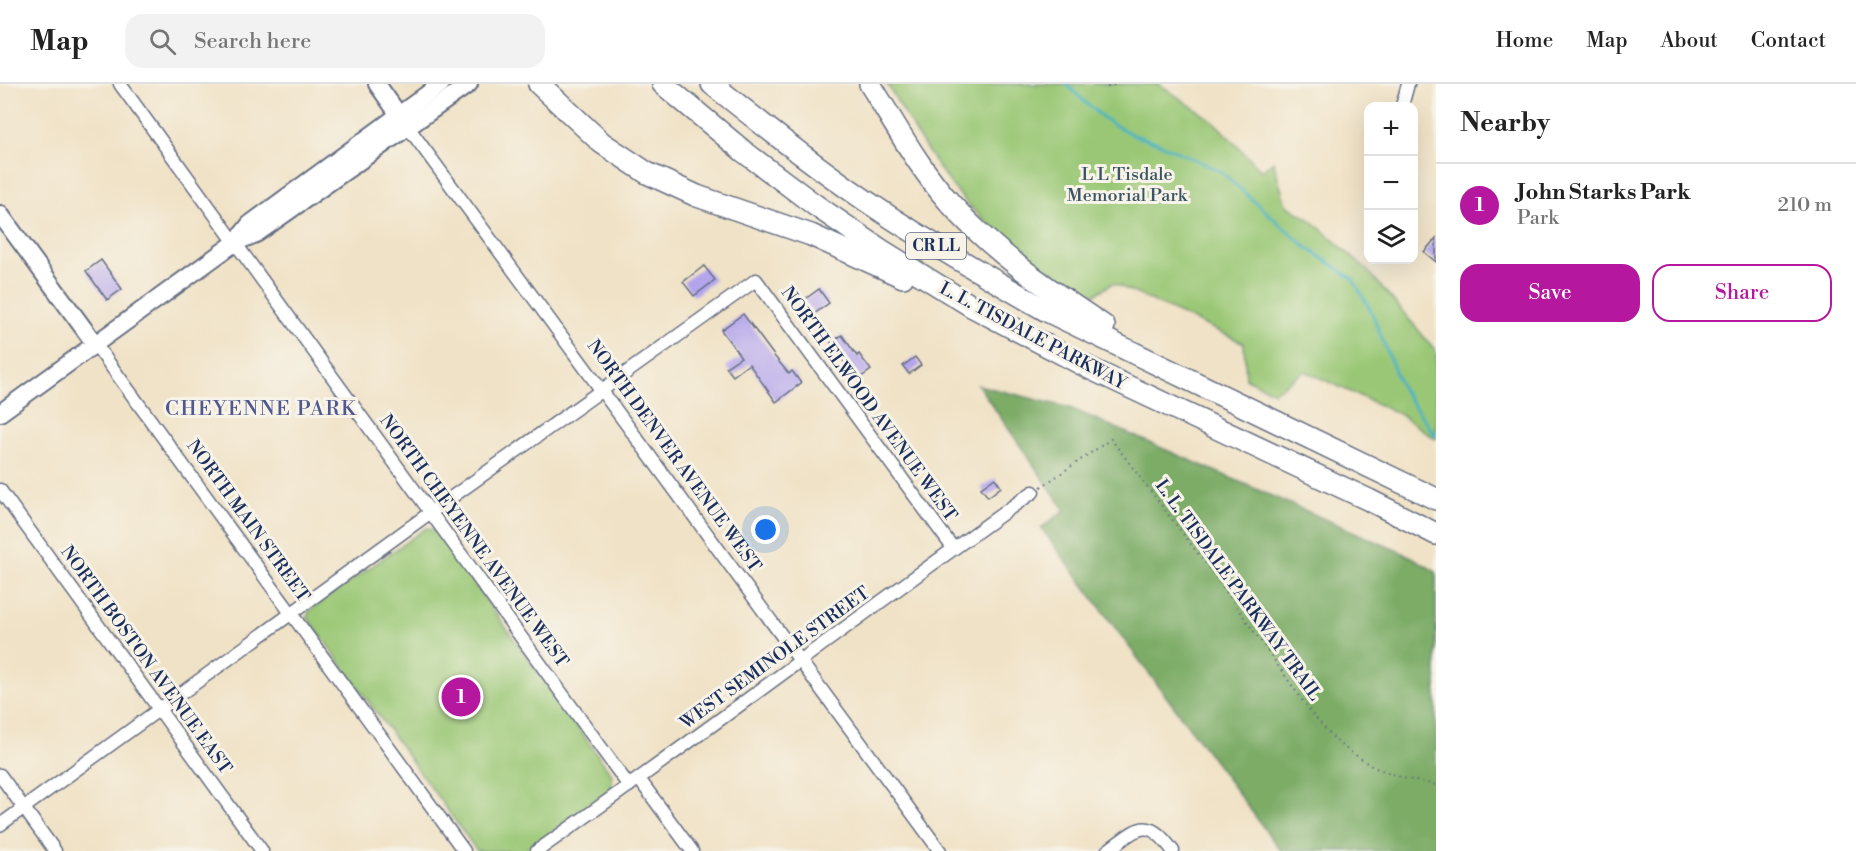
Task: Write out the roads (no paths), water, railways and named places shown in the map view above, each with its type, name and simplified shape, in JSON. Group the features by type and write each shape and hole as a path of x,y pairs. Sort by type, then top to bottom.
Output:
{"highway":[{"path":"539,84 602,143 647,173 697,196 812,235 973,307"},
{"name":"L. L. TISDALE PARKWAY","path":"663,84 743,151 815,205 881,250 973,307 1089,368 1436,534"},
{"name":"L. L. TISDALE PARKWAY","path":"712,84 835,180 897,222 991,279 1047,311 1436,499"},
{"path":"870,84 932,180 955,209 994,247 1048,289 1180,375"}],"street":[{"name":"NORTH CHEYENNE AVENUE WEST","path":"120,84 431,512 634,783 692,851"},
{"name":"NORTH DENVER AVENUE WEST","path":"377,84 940,851"},
{"path":"404,121 441,84"},
{"path":"0,413 236,242 250,224 404,121 469,84"},
{"path":"1403,102 1408,84"},
{"name":"NORTH MAIN STREET","path":"0,214 464,851"},
{"name":"NORTH ELWOOD AVENUE WEST","path":"602,390 756,280 953,548"},
{"path":"0,825 602,390"},
{"name":"NORTH BOSTON AVENUE EAST","path":"0,490 262,851"},
{"name":"WEST SEMINOLE STREET","path":"537,851 1033,492"},
{"path":"0,775 55,851"},
{"path":"1107,851 1138,828 1147,828 1162,836 1173,851"}],"waterway":[{"path":"1066,84 1109,122 1133,135 1156,142 1220,171 1306,247 1353,279 1372,313 1402,389 1436,436"}],"place":[{"name":"John Starks Park","path":"461,697"}],"district":[{"name":"CHEYENNE PARK","path":"261,409"}],"park label":[{"name":"L L Tisdale Memorial Park","path":"1127,184"}]}
